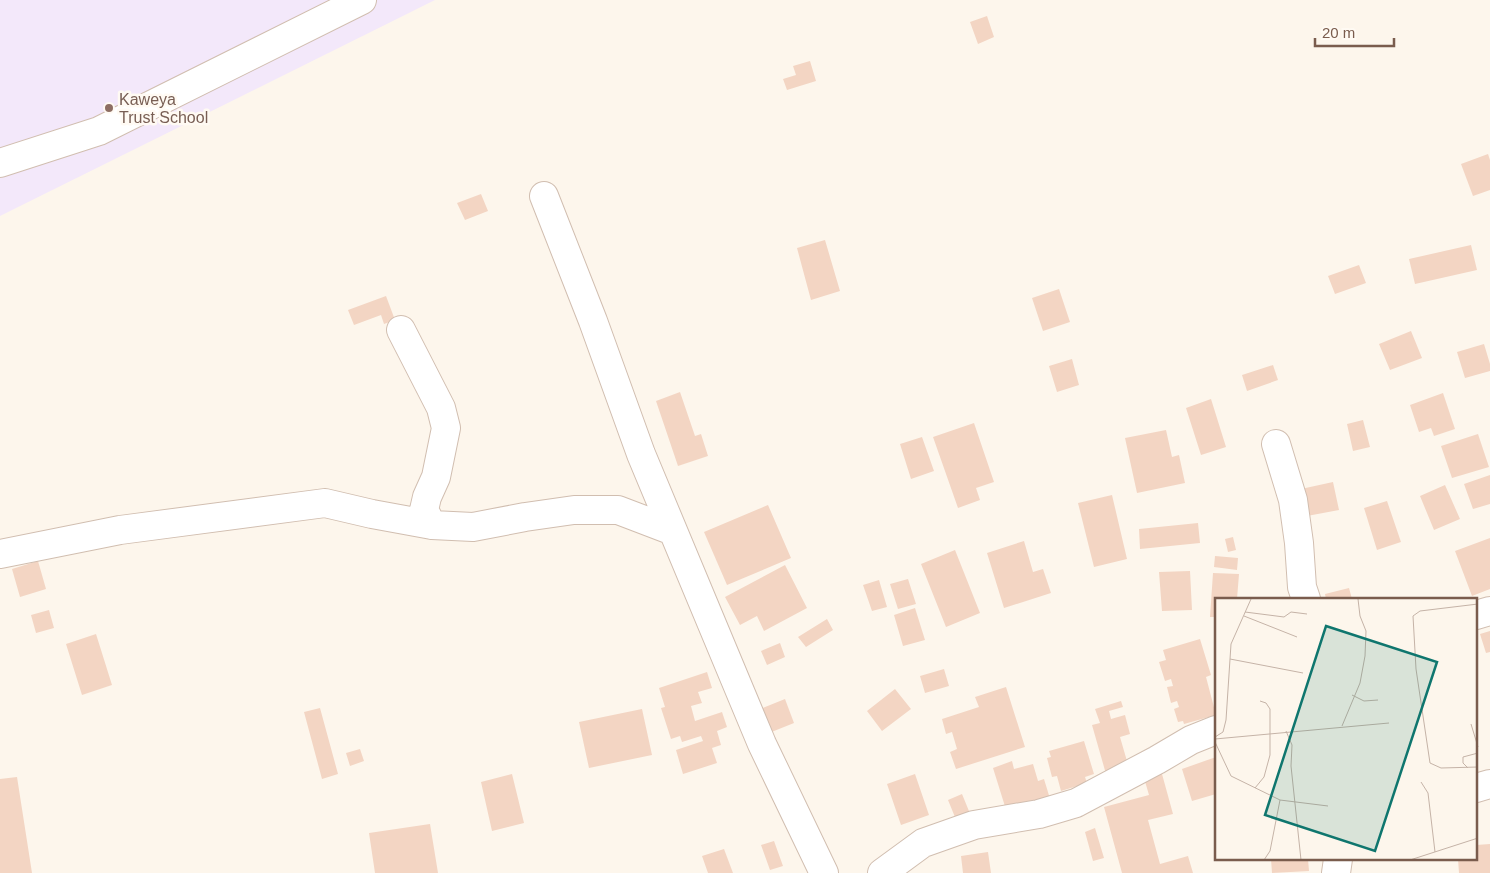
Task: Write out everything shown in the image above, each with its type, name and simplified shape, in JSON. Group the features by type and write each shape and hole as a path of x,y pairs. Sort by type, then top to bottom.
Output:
{"street":[{"path":"0,163 99,131 362,0"},
{"path":"544,196 593,321 640,454 762,744 824,873"},
{"path":"401,330 441,408 446,428 436,477 427,497 424,510 432,526"},
{"path":"1276,444 1293,500 1299,543 1302,587 1306,598"},
{"path":"0,554 120,530 325,503 432,526 473,527 574,510 618,510 674,532"},
{"path":"882,873 923,843 974,825 1038,814 1076,803 1191,740 1215,730"},
{"path":"1336,873 1338,860"}],"shaded area":[{"name":"Kaweya Trust School","path":"0,0 435,0 0,216"}],"building":[{"path":"987,16 994,37 978,44 970,22"},
{"path":"810,61 816,81 787,90 783,79 796,75 793,66"},
{"path":"1488,154 1490,160 1490,190 1473,196 1461,164"},
{"path":"481,194 488,211 465,220 457,203"},
{"path":"825,240 840,291 811,300 797,248"},
{"path":"1471,245 1477,270 1415,284 1409,259"},
{"path":"1359,265 1366,283 1335,294 1328,276"},
{"path":"1059,289 1070,322 1043,331 1032,298"},
{"path":"386,296 395,320 384,324 381,315 354,325 348,310"},
{"path":"1411,331 1422,358 1390,370 1379,344"},
{"path":"1484,344 1490,364 1490,371 1465,378 1457,352"},
{"path":"1072,359 1079,385 1057,392 1049,366"},
{"path":"1273,365 1278,380 1247,391 1242,375"},
{"path":"680,392 695,436 701,434 708,456 678,466 656,401"},
{"path":"1443,393 1455,429 1434,436 1431,428 1419,432 1410,405"},
{"path":"1211,399 1226,447 1201,455 1186,408"},
{"path":"1363,420 1370,447 1353,451 1347,424"},
{"path":"974,423 994,482 976,488 980,500 958,508 933,437"},
{"path":"1166,430 1172,457 1179,455 1185,483 1137,493 1125,438"},
{"path":"1478,434 1489,467 1452,478 1441,446"},
{"path":"922,437 934,471 911,479 900,444"},
{"path":"1490,475 1490,504 1473,509 1464,484"},
{"path":"1333,482 1339,510 1307,516 1301,489"},
{"path":"1445,485 1460,519 1434,530 1420,496"},
{"path":"1112,495 1127,559 1094,567 1078,503"},
{"path":"1387,501 1401,542 1377,550 1364,508"},
{"path":"768,505 791,558 727,585 704,532"},
{"path":"1198,523 1200,543 1140,549 1139,529"},
{"path":"1233,537 1236,550 1228,552 1225,539"},
{"path":"1490,538 1490,589 1472,596 1455,551"},
{"path":"1024,541 1033,572 1043,569 1051,593 1004,608 987,553"},
{"path":"955,550 980,613 946,627 921,564"},
{"path":"1215,556 1238,558 1237,570 1214,567"},
{"path":"38,561 46,589 20,597 12,569"},
{"path":"785,565 807,608 764,631 757,616 740,625 725,597"},
{"path":"1190,571 1192,610 1162,611 1159,572"},
{"path":"1213,573 1239,574 1237,598 1215,598 1215,617 1210,617"},
{"path":"908,579 916,604 898,609 890,584"},
{"path":"879,580 887,607 872,611 863,585"},
{"path":"1349,588 1352,598 1326,598 1325,594"},
{"path":"915,608 925,640 903,646 894,615"},
{"path":"49,610 54,628 36,633 31,615"},
{"path":"827,619 833,630 806,647 798,637"},
{"path":"1490,631 1490,652 1486,653 1480,634"},
{"path":"96,634 112,685 82,695 66,644"},
{"path":"1200,639 1211,675 1206,677 1215,715 1184,724 1183,721 1178,722 1174,709 1179,707 1177,701 1171,703 1167,687 1173,686 1171,679 1165,681 1159,662 1166,660 1163,650"},
{"path":"780,643 785,657 767,665 761,651"},
{"path":"944,669 949,686 925,693 920,676"},
{"path":"707,672 712,688 698,692 702,703 691,706 695,721 722,712 727,727 717,731 721,745 712,748 717,763 683,774 676,750 703,741 701,736 682,742 680,736 671,739 661,708 665,707 659,688"},
{"path":"1006,687 1025,747 956,769 950,752 957,749 952,732 946,734 942,719 979,707 975,697"},
{"path":"895,689 911,709 882,731 867,711"},
{"path":"785,699 794,723 769,733 760,709"},
{"path":"1121,701 1123,707 1109,711 1111,719 1125,715 1130,734 1120,737 1129,768 1108,781 1092,725 1100,723 1095,709"},
{"path":"320,708 338,774 322,779 304,712"},
{"path":"642,709 652,755 589,768 579,722"},
{"path":"1084,741 1094,774 1085,777 1087,783 1061,791 1057,776 1052,777 1047,758 1051,757 1049,751"},
{"path":"360,749 364,761 350,766 346,753"},
{"path":"1215,757 1215,794 1192,801 1182,769"},
{"path":"1012,761 1014,769 1033,764 1038,781 1044,779 1051,802 1008,816 993,768"},
{"path":"512,774 524,823 492,831 481,782"},
{"path":"915,774 929,815 901,825 887,784"},
{"path":"1162,774 1173,814 1148,820 1160,864 1188,856 1193,873 1122,873 1104,807 1149,795 1144,778"},
{"path":"17,777 32,873 0,873 0,779"},
{"path":"962,794 971,816 957,822 948,800"},
{"path":"430,824 438,873 375,873 369,833"},
{"path":"1095,828 1104,858 1093,861 1085,832"},
{"path":"774,841 783,866 770,870 761,845"},
{"path":"1490,844 1490,873 1459,873 1458,860 1478,860 1478,845"},
{"path":"724,849 733,873 708,873 702,856"},
{"path":"988,852 991,873 963,873 961,856"},
{"path":"1271,860 1308,860 1309,871 1272,873"}],"place":[{"name":"Kaweya Trust School","path":"109,108"}]}
